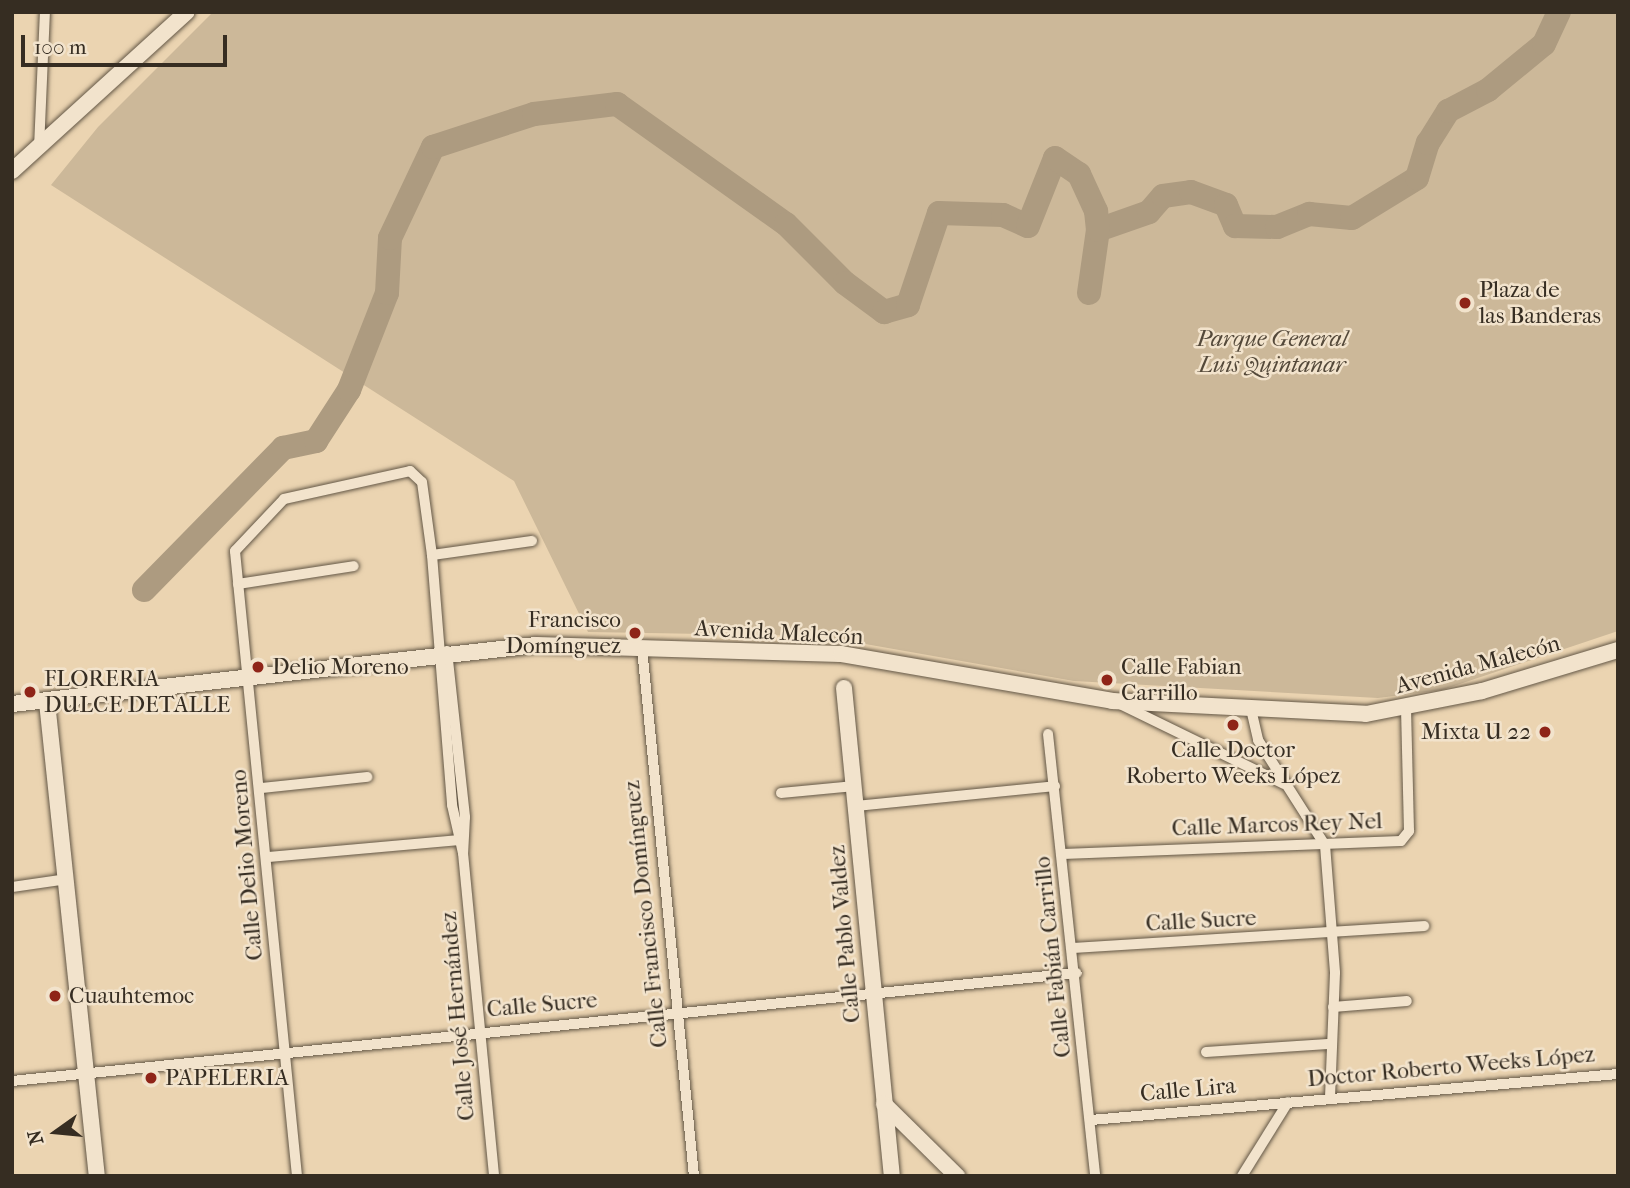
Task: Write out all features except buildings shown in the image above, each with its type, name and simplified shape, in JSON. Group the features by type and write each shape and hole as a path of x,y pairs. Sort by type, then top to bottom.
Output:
{"main road":[{"path":"12,171 39,150 186,13"},
{"name":"Avenida Malecón","path":"12,704 247,682 443,651 536,645 842,654 1112,701 1366,714 1406,710 1618,650"},
{"name":"Calle Pablo Valdez","path":"844,688 892,1176"},
{"path":"47,702 97,1176"},
{"path":"884,1104 957,1176"}],"street":[{"path":"39,150 45,12"},
{"name":"Calle José Hernández","path":"344,481 418,474 432,555 443,651 494,1176"},
{"name":"Calle Delio Moreno","path":"297,1176 262,788 247,682 236,551 284,499 344,481"},
{"path":"432,555 532,541"},
{"path":"238,584 354,566"},
{"name":"Calle Francisco Domínguez","path":"642,648 694,1176"},
{"path":"1112,701 1284,783"},
{"path":"1251,709 1254,730 1284,783 1325,845 1333,1007 1328,1044 1330,1097"},
{"name":"Calle Marcos Rey Nel","path":"1063,854 1325,845 1407,838 1406,710"},
{"name":"Calle Fabián Carrillo","path":"1048,734 1077,973 1095,1176"},
{"path":"262,788 367,777"},
{"path":"781,793 855,786"},
{"path":"856,806 1055,786"},
{"path":"268,857 462,840"},
{"path":"12,887 67,879"},
{"name":"Calle Sucre","path":"1074,948 1331,936 1424,926"},
{"name":"Calle Sucre","path":"12,1081 284,1049 677,1014 1077,973"},
{"path":"1333,1007 1407,1001"},
{"path":"1206,1052 1328,1044"},
{"name":"Doctor Roberto Weeks López","path":"1288,1102 1618,1074"},
{"path":"1242,1176 1288,1102"},
{"name":"Calle Lira","path":"1091,1120 1288,1102"}],"green space":[{"name":"Parque General Luis Quintanar","path":"213,12 1618,12 1618,631 1442,690 1378,698 1074,681 820,636 588,632 514,481 51,185 98,127"}],"waterway":[{"path":"1089,293 1098,230 1149,212 1163,196 1191,192 1226,205 1235,226 1277,227 1309,214 1352,218 1417,178 1428,143 1448,111 1488,90 1544,44 1559,12"},
{"path":"144,590 283,448 316,441 349,390 387,293 390,238 433,147 534,114 617,104 786,224 845,283 884,312 908,305 939,213 1003,215 1028,226 1055,158 1079,174 1096,211 1098,230"}],"place":[{"name":"Plaza de las Banderas","path":"1465,303"},
{"name":"Francisco Domínguez","path":"635,633"},
{"name":"Delio Moreno","path":"258,667"},
{"name":"Calle Fabian Carrillo","path":"1107,680"},
{"name":"FLORERIA DULCE DETALLE","path":"30,692"},
{"name":"Calle Doctor Roberto Weeks López","path":"1233,725"},
{"name":"Mixta U 22","path":"1545,732"},
{"name":"Cuauhtemoc","path":"55,996"},
{"name":"PAPELERIA","path":"151,1078"}]}
